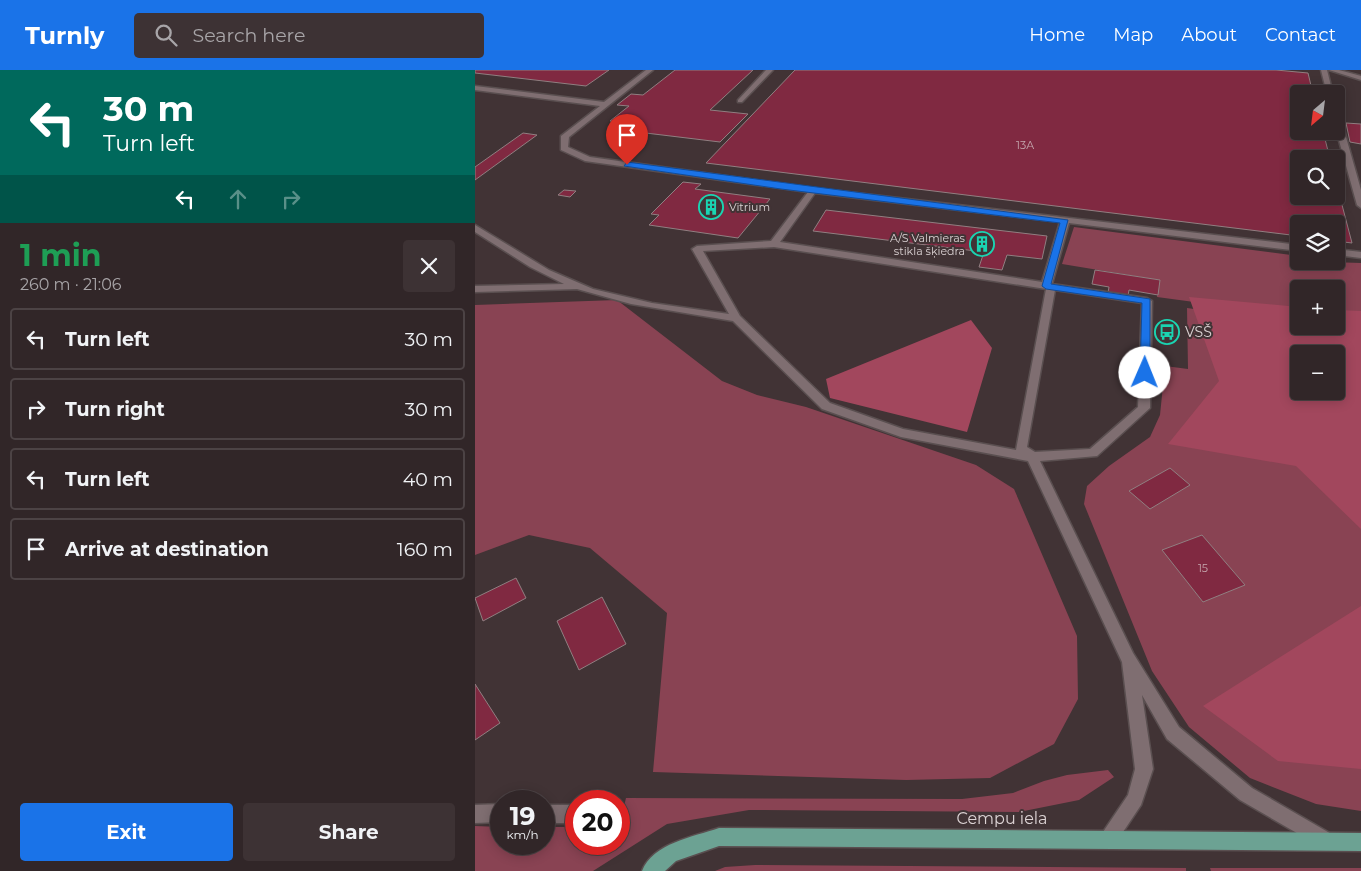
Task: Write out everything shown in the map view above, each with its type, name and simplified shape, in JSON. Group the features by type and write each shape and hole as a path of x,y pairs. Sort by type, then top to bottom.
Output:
{"main road":[{"name":"Cempu iela","path":"651,871 669,854 719,837 1109,838 1361,842"}],"street":[{"path":"650,70 603,104 565,136 563,148 588,159 813,190 1290,247"},
{"path":"739,101 770,70"},
{"path":"1324,70 1328,85"},
{"path":"1332,70 1361,78"},
{"path":"475,88 603,104"},
{"path":"1343,140 1361,205"},
{"path":"774,244 813,190"},
{"path":"1065,221 1049,287 1021,448 1032,457 1128,658 1173,733 1246,794 1329,842"},
{"path":"475,228 520,259 580,287 653,304 736,318"},
{"path":"774,244 1049,287 1147,301 1144,408 1093,453 1032,457 901,432 826,406 736,318 697,249 774,244"},
{"path":"1345,253 1361,255"},
{"path":"475,289 580,287"},
{"path":"1109,838 1135,799 1144,769 1128,658"},
{"path":"475,814 490,814"}],"shaded area":[{"path":"1074,227 1290,255 1290,270 1345,270 1345,262 1361,263 1361,324 1345,322 1345,280 1290,280 1290,315 1157,297 1159,280 1062,264"},
{"path":"1189,297 1290,306 1290,335 1345,335 1345,310 1361,311 1361,529 1296,466 1168,444 1219,381"},
{"path":"617,300 722,381 757,395 806,407 976,465 1014,489 1077,636 1078,699 1054,744 990,778 906,780 653,772 667,613 590,548 529,535 475,555 475,305"},
{"path":"1187,308 1290,324 1290,335 1345,335 1345,329 1361,330 1361,811 1316,804 1250,778 1189,727 1152,671 1084,504 1087,486 1109,466 1150,437 1160,415 1165,366 1188,369"},
{"path":"971,320 992,348 967,432 830,398 826,379"},
{"path":"1361,606 1361,769 1278,761 1203,706"},
{"path":"1108,770 1114,777 1079,800 1019,812 749,810 667,824 630,848 630,798 962,799 1013,793 1044,781 1067,775"},
{"path":"475,826 490,827 490,855 555,855 555,827 565,827 565,855 618,855 593,871 475,871"},
{"path":"755,865 1186,868 1186,871 715,871 725,867"},
{"path":"1210,868 1361,868 1361,871 1211,871"}],"building":[{"path":"475,70 609,70 586,86 475,73"},
{"path":"675,70 753,70 710,110 748,114 720,142 621,130 630,123 610,121 629,106 617,105 631,94 643,95"},
{"path":"795,70 1276,70 1308,73 1311,85 1290,85 1290,140 1325,140 1328,150 1290,150 1290,205 1342,205 1345,215 1290,215 1290,235 706,163"},
{"path":"1346,123 1361,124 1361,144 1350,142"},
{"path":"523,133 537,135 475,180 475,167"},
{"name":"Vitrium","path":"683,182 701,184 695,189 770,199 738,238 649,225 659,215 651,214"},
{"path":"564,190 576,191 570,197 558,195"},
{"name":"A/S Valmieras stikla šķiedra","path":"826,210 1047,236 1042,259 1007,255 1002,270 979,267 984,252 813,231"},
{"path":"1345,216 1352,243 1345,242"},
{"path":"1095,270 1160,280 1158,295 1129,290 1128,296 1108,293 1109,287 1092,284"},
{"path":"1170,468 1190,485 1150,509 1129,491"},
{"path":"1202,535 1245,585 1203,602 1162,550"},
{"path":"516,578 526,598 483,621 475,598"},
{"path":"602,597 626,644 579,670 557,621"},
{"path":"475,684 500,723 475,740"}],"place":[{"name":"Vitrium","path":"711,207"},
{"name":"A/S Valmieras stikla šķiedra","path":"982,244"},
{"name":"VSŠ","path":"1167,332"}],"route":[{"path":"627,165 1065,221 1046,286 1147,301 1145,373"}]}
